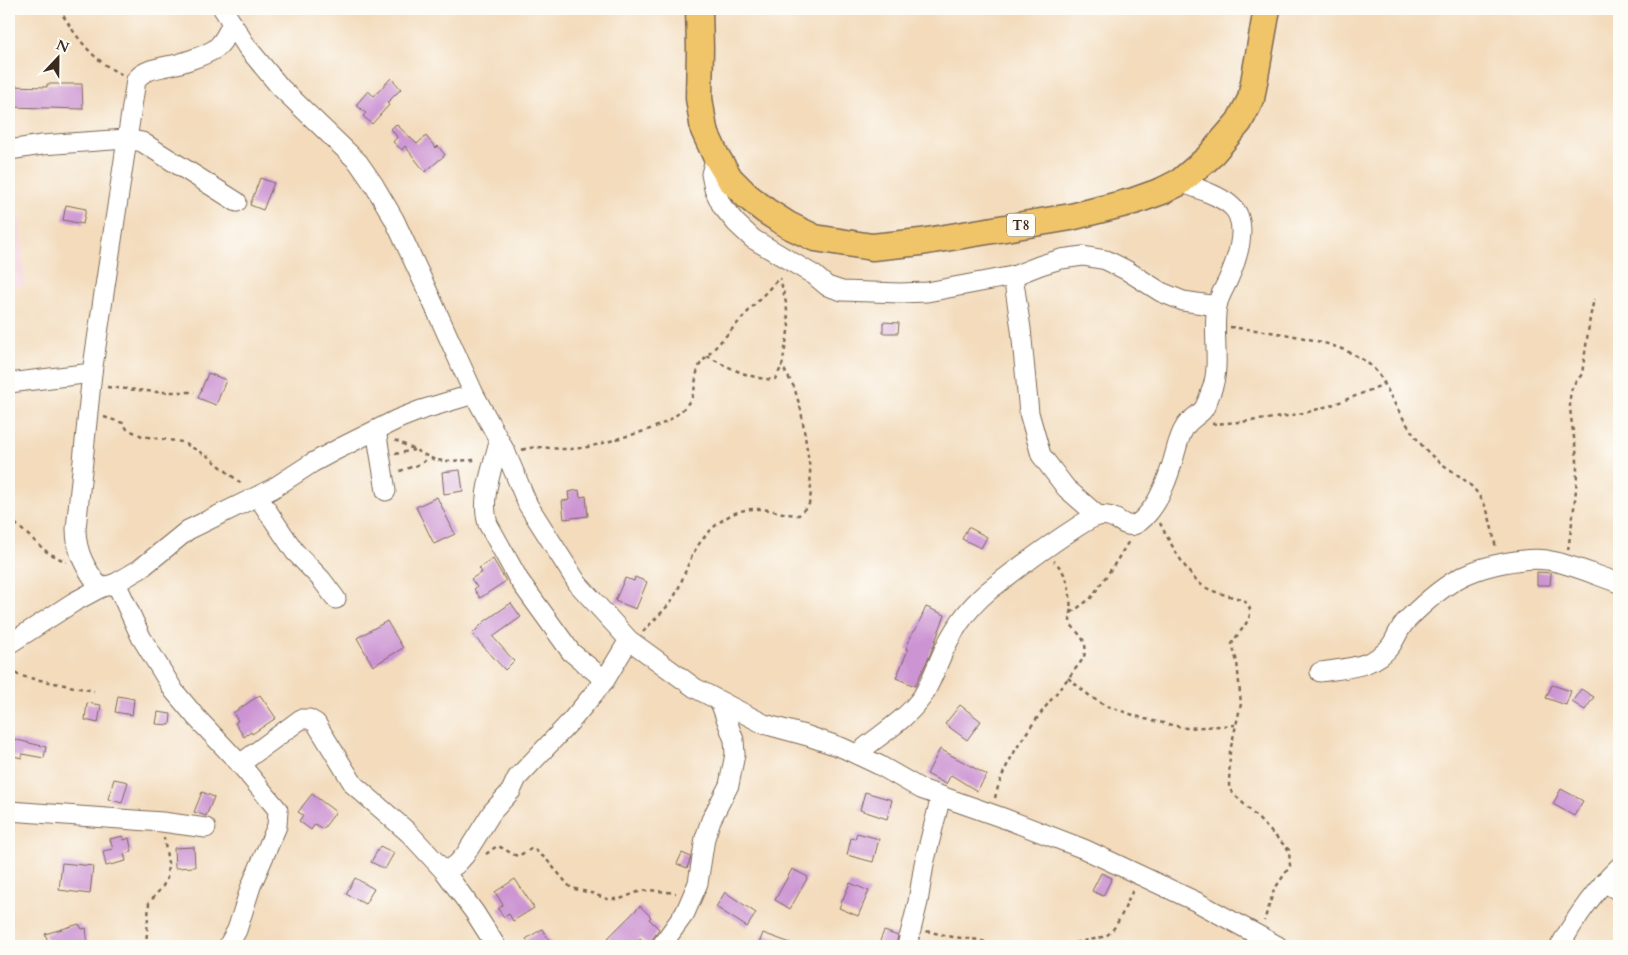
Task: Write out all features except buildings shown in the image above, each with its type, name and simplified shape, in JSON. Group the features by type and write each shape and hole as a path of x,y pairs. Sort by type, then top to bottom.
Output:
{"highway":[{"name":"T8","path":"699,9 698,98 704,130 716,156 730,179 747,196 788,225 815,238 872,247 921,242 1071,217 1134,201 1180,182 1208,158 1239,122 1250,99 1267,9"}],"street":[{"path":"227,16 226,36 215,48 173,65 140,74 136,80 91,379 76,540 81,560 102,582 141,637 174,691 240,764 278,810 277,826 251,886 237,930 228,946"},
{"path":"227,16 247,47 280,87 358,162 374,185 394,219 500,451 528,505 578,584 632,641 695,688 764,724 808,736 857,754 921,788 1084,849 1140,875 1260,935 1278,946"},
{"path":"9,150 42,144 126,139 142,142 237,202"},
{"path":"716,156 711,174 714,189 722,206 736,223 753,239 814,275 827,286 842,291 927,292 1013,276 1041,264 1083,256 1106,260 1161,292 1183,300 1217,306"},
{"path":"857,754 913,709 924,694 951,634 968,610 996,585 1043,550 1098,516 1109,516 1130,526 1136,525 1143,520 1154,505 1169,473 1185,426 1204,410 1213,387 1217,306 1240,243 1241,229 1238,214 1230,206 1208,192 1180,182"},
{"path":"1013,276 1021,329 1029,413 1041,455 1066,488 1098,516"},
{"path":"9,383 91,379"},
{"path":"9,644 102,582 140,569 188,530 258,497 312,463 421,410 474,394"},
{"path":"377,431 383,474"},
{"path":"500,451 485,505 486,516 493,534 519,580 571,652 605,680"},
{"path":"258,497 295,552 321,579 336,599"},
{"path":"1320,672 1368,664 1381,656 1392,645 1405,621 1435,594 1465,575 1514,562 1544,560 1566,564 1619,582"},
{"path":"451,868 492,812 512,791 517,778 571,721 605,680 632,641"},
{"path":"661,946 685,913 700,875 705,838 711,820 729,785 735,754 734,740 720,702"},
{"path":"240,764 301,719 309,719 316,723 354,784 451,868 496,946"},
{"path":"907,946 924,864 941,796"},
{"path":"9,811 162,822 206,828"},
{"path":"1560,946 1570,927 1611,887 1619,867"}],"path":[{"path":"60,9 88,50 108,66 136,80"},
{"path":"377,431 430,458 445,462 500,451 519,451 530,447 571,449 594,446 652,429 681,411 690,402 695,392 697,369 707,356 795,264"},
{"path":"707,356 722,364 767,380 775,379 782,366 789,326 780,278"},
{"path":"1566,564 1576,494 1578,465 1571,412 1571,392 1572,386 1579,380 1582,374 1594,299"},
{"path":"1216,326 1288,335 1345,350 1361,358 1373,368 1423,447 1438,462 1472,486 1480,497 1489,518 1500,565"},
{"path":"632,641 672,599 695,551 720,522 728,516 754,509 799,515 809,504 811,493 810,469 803,421 794,387 788,373 782,366"},
{"path":"91,379 128,390 195,392"},
{"path":"1185,426 1267,419 1307,412 1351,398 1384,384"},
{"path":"88,413 111,418 123,423 127,429 142,436 182,442 209,457 258,497"},
{"path":"383,474 404,451 415,450"},
{"path":"383,474 410,468 430,458"},
{"path":"1154,505 1161,526 1190,575 1208,589 1243,600 1247,603 1250,610 1248,622 1232,644 1237,662 1241,693 1240,713 1235,725 1229,762 1230,790 1289,850 1290,857 1290,866 1274,890 1260,935"},
{"path":"9,518 47,552 102,582"},
{"path":"1071,613 1091,598 1098,589 1123,551 1130,538 1133,525"},
{"path":"993,814 1002,774 1044,708 1083,659 1086,651 1086,644 1070,623 1072,603 1069,582 1063,571 1043,550"},
{"path":"9,669 20,676 94,691"},
{"path":"1068,678 1104,705 1145,719 1186,728 1235,725"},
{"path":"146,946 149,903 164,886 168,868 162,822"},
{"path":"451,868 481,858 497,846 518,856 534,849 546,859 570,888 607,899 620,899 649,890 693,894"},
{"path":"1060,946 1106,936 1113,929 1140,875"},
{"path":"912,927 953,937 979,940 997,946"}],"shaded area":[{"path":"9,153 14,153 25,285 9,287"}]}
